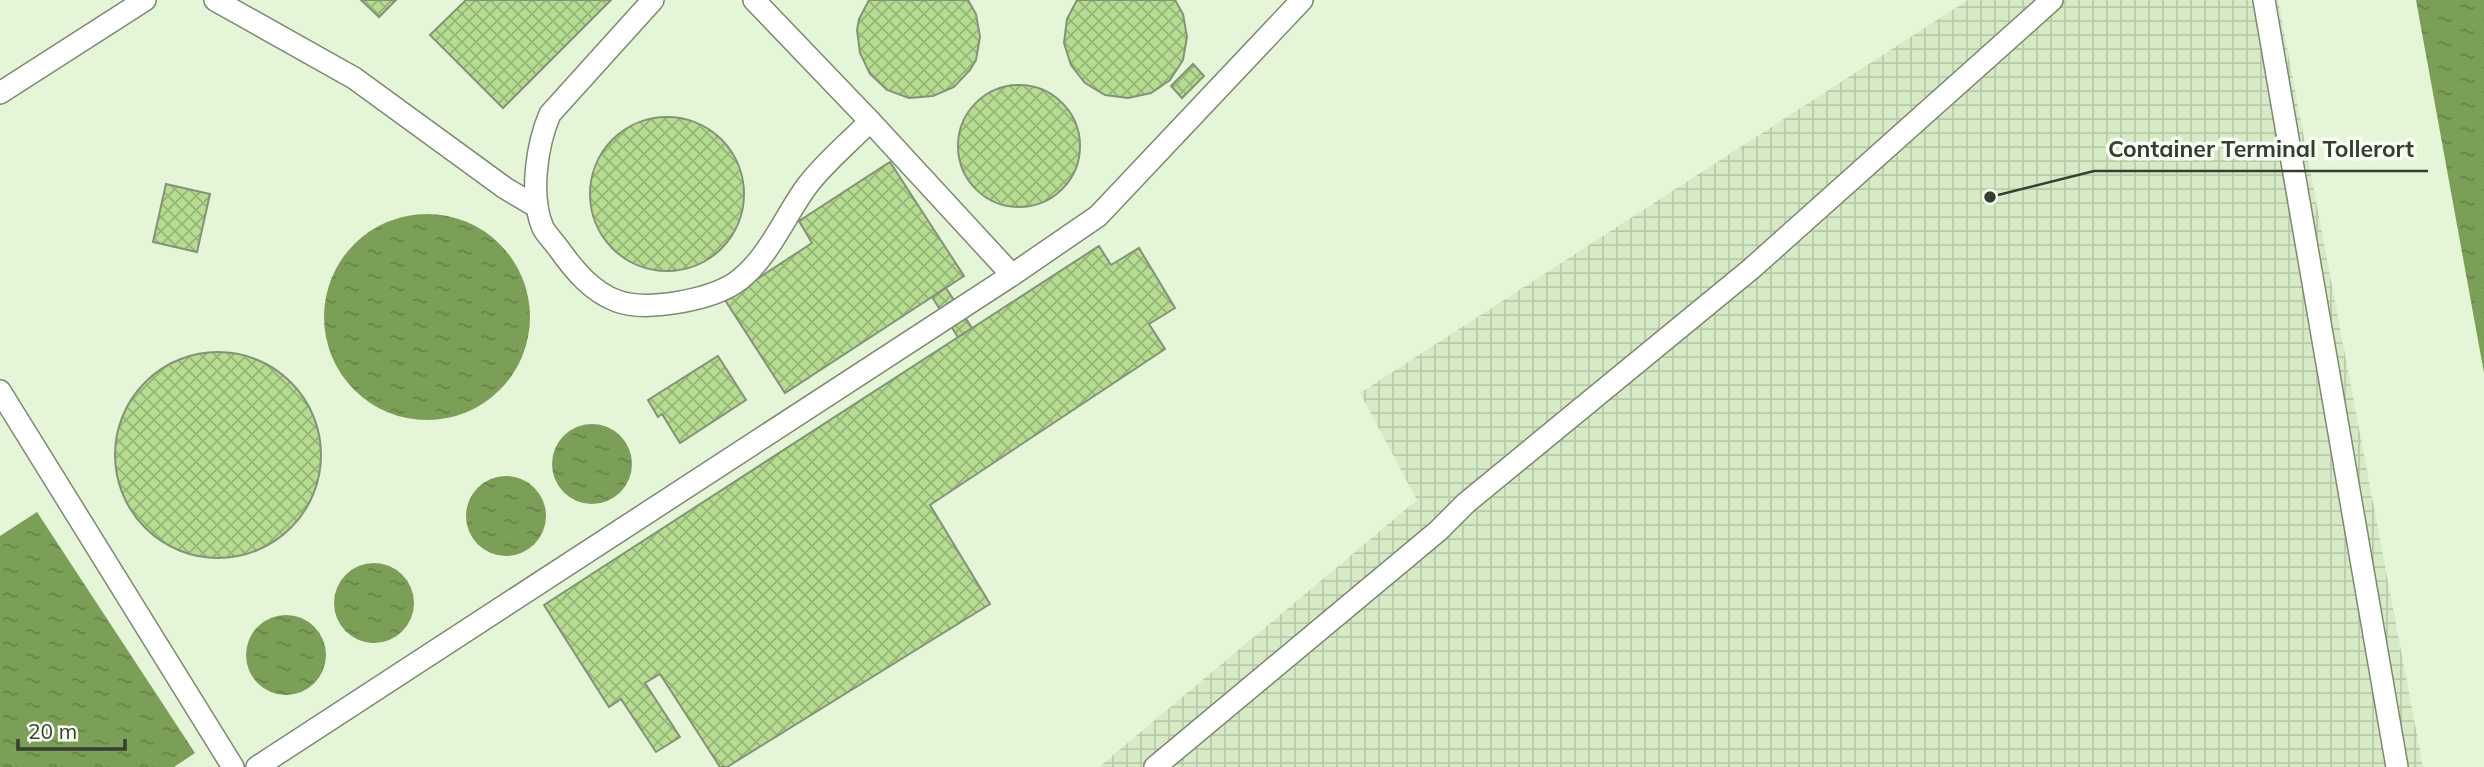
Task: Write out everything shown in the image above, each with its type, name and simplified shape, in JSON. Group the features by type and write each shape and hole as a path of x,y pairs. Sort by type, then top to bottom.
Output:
{"lane":[{"path":"0,93 145,0"},
{"path":"215,0 354,78 505,188 537,207"},
{"path":"653,0 550,114 541,136 537,207 544,229 570,265 593,288 618,302 676,304 696,300 735,283 758,261 808,184 870,121"},
{"path":"754,0 1012,275"},
{"path":"257,767 1012,275 1098,216 1302,0"},
{"path":"1155,767 1438,531 1466,503 1751,269 2052,0"},
{"path":"2264,0 2398,767"},
{"path":"0,391 233,767"}],"shaded area":[{"path":"1968,0 2278,0 2423,767 1099,767 1417,500 1360,393"}],"water":[{"path":"2416,0 2484,0 2484,373"},
{"path":"427,214 467,221 500,244 523,277 530,317 523,357 500,390 467,413 427,420 387,413 354,390 331,357 324,317 331,277 354,244 387,221"},
{"path":"592,424 607,427 620,436 629,449 632,464 629,479 620,492 607,501 592,504 577,501 564,492 555,479 552,464 555,449 564,436 577,427"},
{"path":"506,476 521,479 534,488 543,501 546,516 543,531 534,544 521,553 506,556 491,553 478,544 469,531 466,516 469,501 478,488 491,479"},
{"path":"37,512 195,753 174,767 0,767 0,536"},
{"path":"374,563 389,566 402,575 411,588 414,603 411,618 402,631 389,640 374,643 359,640 346,631 337,618 334,603 337,588 346,575 359,566"},
{"path":"286,615 301,618 314,627 323,640 326,655 323,670 314,683 301,692 286,695 271,692 258,683 249,670 246,655 249,640 258,627 271,618"}],"building":[{"path":"361,0 396,0 379,17"},
{"path":"466,0 611,0 503,108 430,35"},
{"path":"869,0 968,0 976,14 980,37 976,60 970,70 954,87 933,96 909,98 887,90 870,74 860,53 857,30 859,19"},
{"path":"1077,0 1175,0 1183,14 1187,37 1183,60 1170,80 1151,93 1128,98 1105,95 1085,83 1071,65 1064,43 1067,19"},
{"path":"1193,64 1204,76 1182,98 1171,86"},
{"path":"1019,85 1042,89 1062,103 1076,123 1080,146 1076,169 1062,189 1042,203 1019,207 996,203 976,189 962,169 958,146 962,123 976,103 996,89"},
{"path":"667,117 696,123 721,140 738,165 744,194 738,223 721,248 696,265 667,271 638,265 613,248 596,223 590,194 596,165 613,140 638,123"},
{"path":"890,162 964,276 785,393 725,300 812,243 799,221"},
{"path":"166,184 210,194 197,252 153,242"},
{"path":"1099,246 1111,265 1139,248 1175,308 1149,324 1165,349 930,505 990,604 727,767 720,767 660,674 645,683 680,737 656,752 621,699 609,707 544,605"},
{"path":"946,288 972,328 958,337 932,297"},
{"path":"218,352 258,359 291,382 314,415 321,455 314,495 291,528 258,551 218,558 178,551 145,528 122,495 115,455 122,415 145,382 178,359"},
{"path":"718,356 746,400 680,443 662,414 658,417 648,400"}],"place":[{"name":"Container Terminal Tollerort","path":"1990,197"}]}
